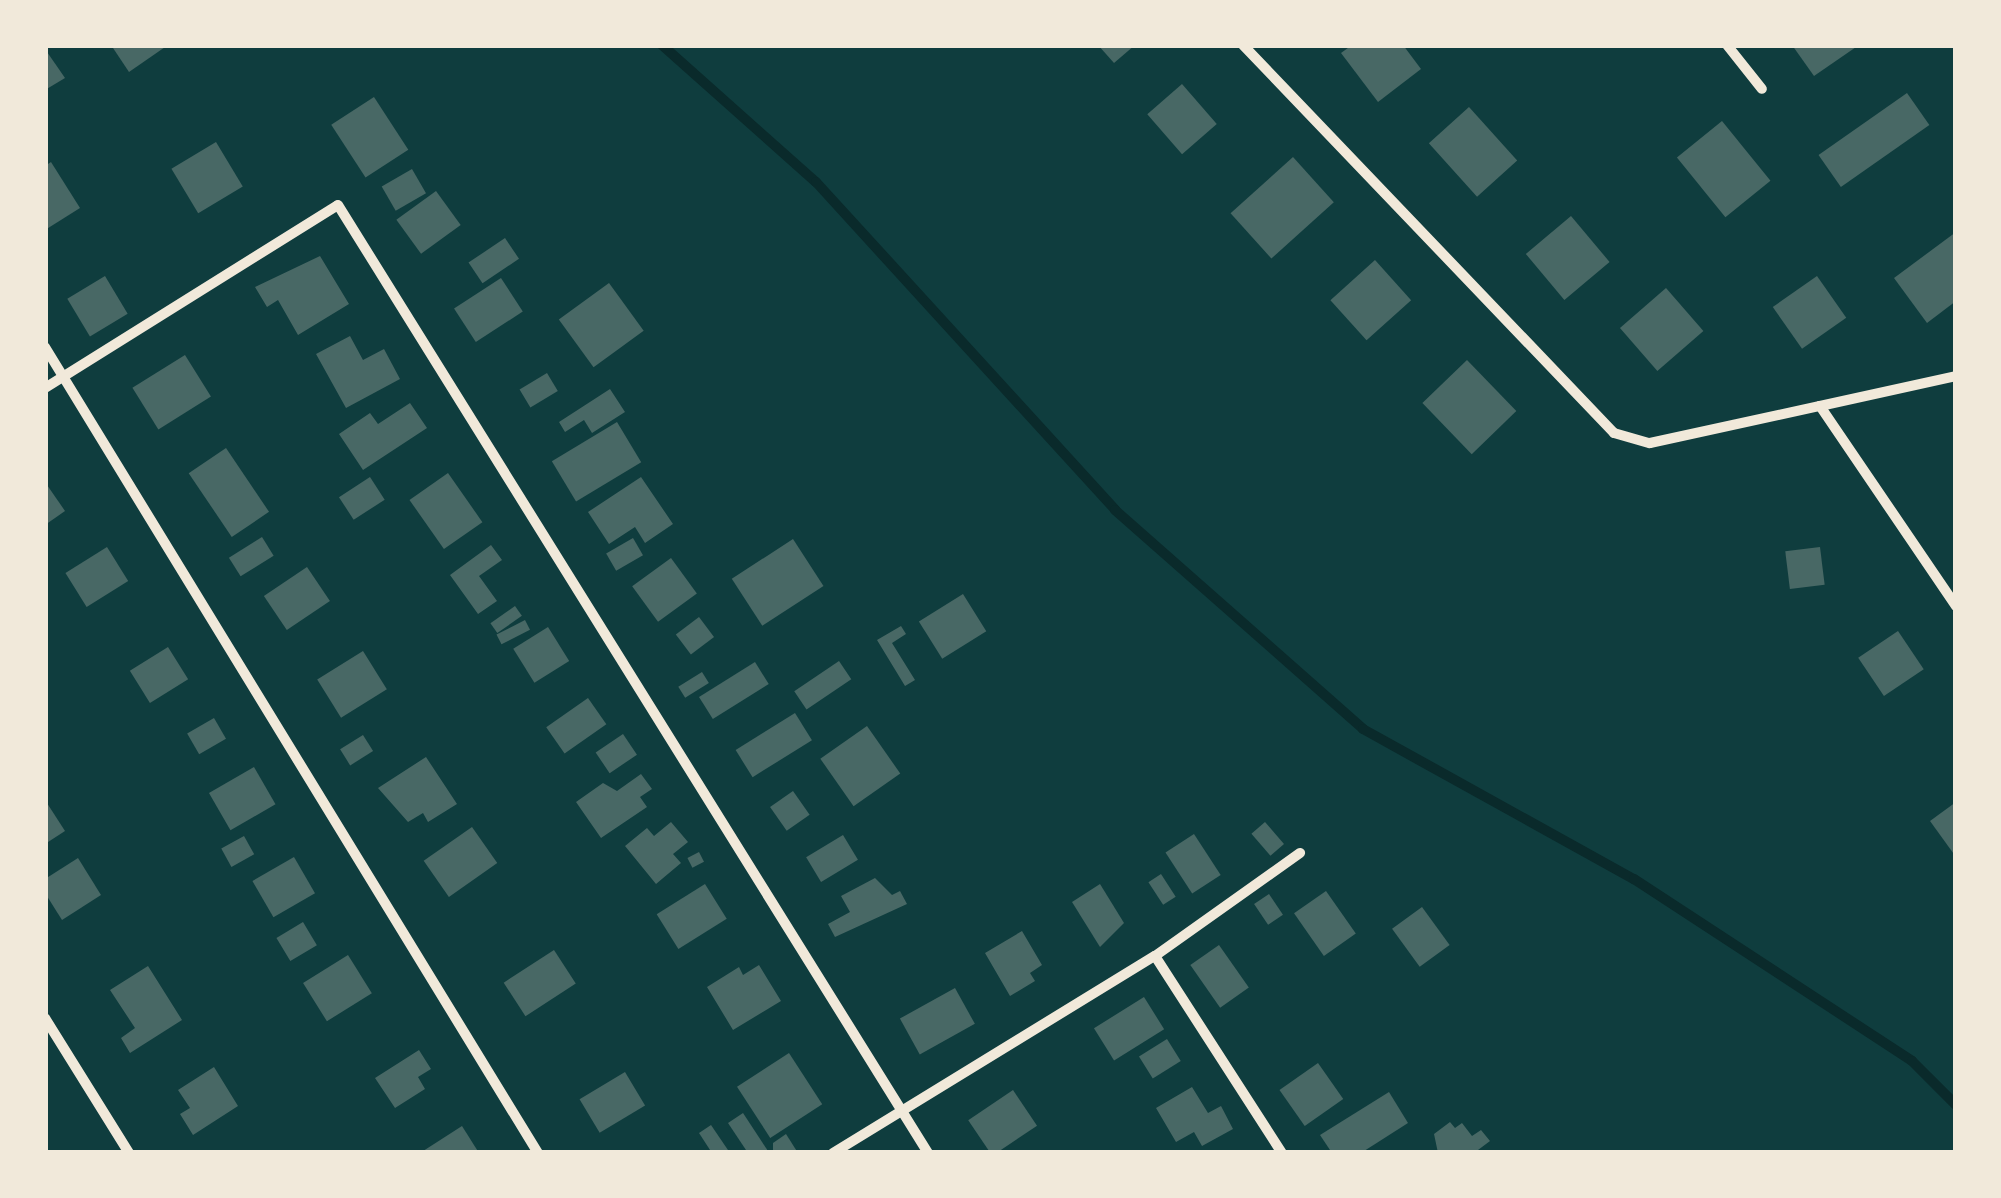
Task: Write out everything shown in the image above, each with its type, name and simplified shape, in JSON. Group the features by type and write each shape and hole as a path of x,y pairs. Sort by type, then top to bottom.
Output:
{"street":[{"path":"1243,45 1614,433 1650,444 1956,376"},
{"path":"1728,45 1762,89"},
{"path":"45,388 338,205 928,1153"},
{"path":"45,348 538,1153"},
{"path":"1820,406 1956,606"},
{"path":"832,1153 1155,956 1300,853"},
{"path":"1155,956 1282,1153"},
{"path":"45,1018 130,1153"}],"building":[{"path":"111,45 168,45 129,72"},
{"path":"1098,45 1135,45 1114,63"},
{"path":"1352,45 1403,45 1421,69 1378,102 1341,53"},
{"path":"1792,45 1859,45 1814,76"},
{"path":"45,49 65,78 45,90"},
{"path":"1182,84 1217,124 1182,154 1147,114"},
{"path":"1907,93 1929,125 1841,187 1819,155"},
{"path":"374,97 408,150 366,178 331,125"},
{"path":"1469,107 1517,161 1477,197 1429,143"},
{"path":"1722,121 1770,181 1725,217 1677,158"},
{"path":"216,142 243,187 198,213 171,169"},
{"path":"1293,157 1334,202 1271,259 1231,213"},
{"path":"51,162 80,208 45,230 45,166"},
{"path":"412,169 426,193 396,211 382,187"},
{"path":"436,191 461,225 421,254 396,220"},
{"path":"1571,216 1610,262 1564,300 1526,254"},
{"path":"1956,232 1956,301 1927,323 1894,278"},
{"path":"505,238 519,259 483,283 469,263"},
{"path":"320,256 349,304 298,335 278,300 267,307 255,287"},
{"path":"1375,260 1411,300 1367,340 1330,300"},
{"path":"105,276 128,314 90,336 67,299"},
{"path":"1817,276 1846,318 1802,349 1773,307"},
{"path":"501,278 523,312 476,342 454,308"},
{"path":"609,283 644,331 594,367 559,319"},
{"path":"1666,288 1703,331 1657,371 1620,328"},
{"path":"350,336 363,360 384,349 400,379 346,408 316,354"},
{"path":"185,355 211,397 158,429 132,388"},
{"path":"1467,360 1516,411 1472,454 1422,403"},
{"path":"547,373 558,391 530,407 520,389"},
{"path":"610,389 625,412 592,433 584,420 565,432 559,422"},
{"path":"410,403 427,428 363,470 339,434 370,413 378,424"},
{"path":"617,422 641,462 576,501 552,461"},
{"path":"226,448 269,512 232,537 189,473"},
{"path":"448,473 482,522 444,549 409,500"},
{"path":"370,477 385,500 354,520 339,497"},
{"path":"641,477 673,524 645,543 635,527 609,544 588,512"},
{"path":"45,482 65,511 45,525"},
{"path":"262,537 274,556 241,576 229,558"},
{"path":"633,538 643,555 616,571 606,554"},
{"path":"793,539 823,586 762,626 732,579"},
{"path":"491,545 502,560 479,576 497,601 478,614 450,575"},
{"path":"107,547 128,581 87,607 65,573"},
{"path":"1820,547 1825,585 1790,589 1785,551"},
{"path":"671,558 697,594 658,622 632,586"},
{"path":"307,567 330,601 287,630 264,596"},
{"path":"963,594 986,631 942,659 919,622"},
{"path":"515,606 522,616 497,633 490,623"},
{"path":"699,617 714,637 691,654 676,634"},
{"path":"525,620 530,630 501,644 496,635"},
{"path":"901,626 906,634 892,643 915,680 905,686 877,640"},
{"path":"548,627 569,661 534,683 513,649"},
{"path":"1898,631 1924,669 1884,696 1858,658"},
{"path":"168,647 188,679 150,703 130,671"},
{"path":"363,651 387,689 341,718 317,680"},
{"path":"839,661 851,679 807,709 794,691"},
{"path":"755,662 769,684 713,719 699,697"},
{"path":"702,672 709,683 685,698 678,687"},
{"path":"588,698 606,724 565,753 546,727"},
{"path":"795,713 812,740 753,777 736,750"},
{"path":"214,718 226,739 199,754 187,734"},
{"path":"867,726 900,774 854,806 820,759"},
{"path":"623,734 637,755 610,773 596,752"},
{"path":"363,735 373,751 350,765 340,749"},
{"path":"426,757 457,804 428,822 423,813 408,822 378,788"},
{"path":"254,767 276,804 230,830 209,793"},
{"path":"641,774 652,789 640,797 647,807 601,838 576,802 603,783 617,791"},
{"path":"793,791 810,815 787,831 770,807"},
{"path":"45,800 65,831 45,844"},
{"path":"1956,802 1956,857 1930,821"},
{"path":"671,822 688,842 673,854 681,863 656,884 625,846 647,828 654,836"},
{"path":"1265,822 1284,844 1270,856 1251,834"},
{"path":"472,827 497,863 449,897 424,861"},
{"path":"1194,834 1221,875 1192,894 1165,853"},
{"path":"843,835 858,860 821,882 806,857"},
{"path":"244,836 254,854 231,867 221,849"},
{"path":"699,852 704,862 692,868 687,858"},
{"path":"294,857 315,893 273,917 252,881"},
{"path":"78,858 101,895 62,920 45,893 45,879"},
{"path":"1161,874 1176,897 1163,905 1148,882"},
{"path":"875,878 892,895 900,891 907,904 835,937 828,924 850,912 841,896"},
{"path":"705,884 727,919 678,949 657,914"},
{"path":"1100,884 1124,923 1100,947 1072,902"},
{"path":"1326,891 1356,934 1324,956 1294,913"},
{"path":"1269,894 1283,915 1268,925 1254,904"},
{"path":"1422,907 1450,945 1420,967 1392,929"},
{"path":"303,922 317,945 290,961 276,938"},
{"path":"1022,931 1042,965 1030,973 1035,981 1010,996 985,953"},
{"path":"1219,945 1249,988 1220,1008 1190,965"},
{"path":"554,950 576,984 525,1016 504,983"},
{"path":"348,955 372,993 327,1021 303,983"},
{"path":"759,965 781,1001 733,1030 707,987 739,967 743,975"},
{"path":"148,966 182,1020 130,1053 121,1038 135,1028 110,990"},
{"path":"955,988 975,1024 920,1054 900,1019"},
{"path":"1144,997 1164,1029 1114,1060 1094,1028"},
{"path":"1167,1039 1181,1061 1153,1079 1139,1056"},
{"path":"419,1050 431,1069 418,1077 425,1089 395,1108 375,1078"},
{"path":"789,1053 822,1104 770,1138 737,1087"},
{"path":"1318,1063 1343,1099 1305,1126 1279,1090"},
{"path":"214,1067 238,1106 193,1135 180,1114 190,1108 178,1090"},
{"path":"625,1072 645,1105 600,1133 580,1099"},
{"path":"1192,1087 1208,1113 1221,1106 1233,1129 1202,1146 1194,1132 1176,1142 1156,1108"},
{"path":"1013,1090 1037,1126 996,1153 990,1153 968,1120"},
{"path":"1389,1092 1408,1123 1361,1153 1332,1153 1320,1135"},
{"path":"743,1113 768,1151 748,1153 728,1123"},
{"path":"1450,1122 1455,1128 1462,1123 1472,1136 1481,1130 1490,1141 1474,1153 1438,1153 1434,1134"},
{"path":"711,1125 730,1153 712,1153 699,1133"},
{"path":"462,1126 479,1153 420,1153"},
{"path":"786,1134 798,1153 773,1153 773,1143"}],"waterway":[{"path":"662,45 816,182 1115,510 1363,729 1634,879 1912,1061 1956,1105"}]}
